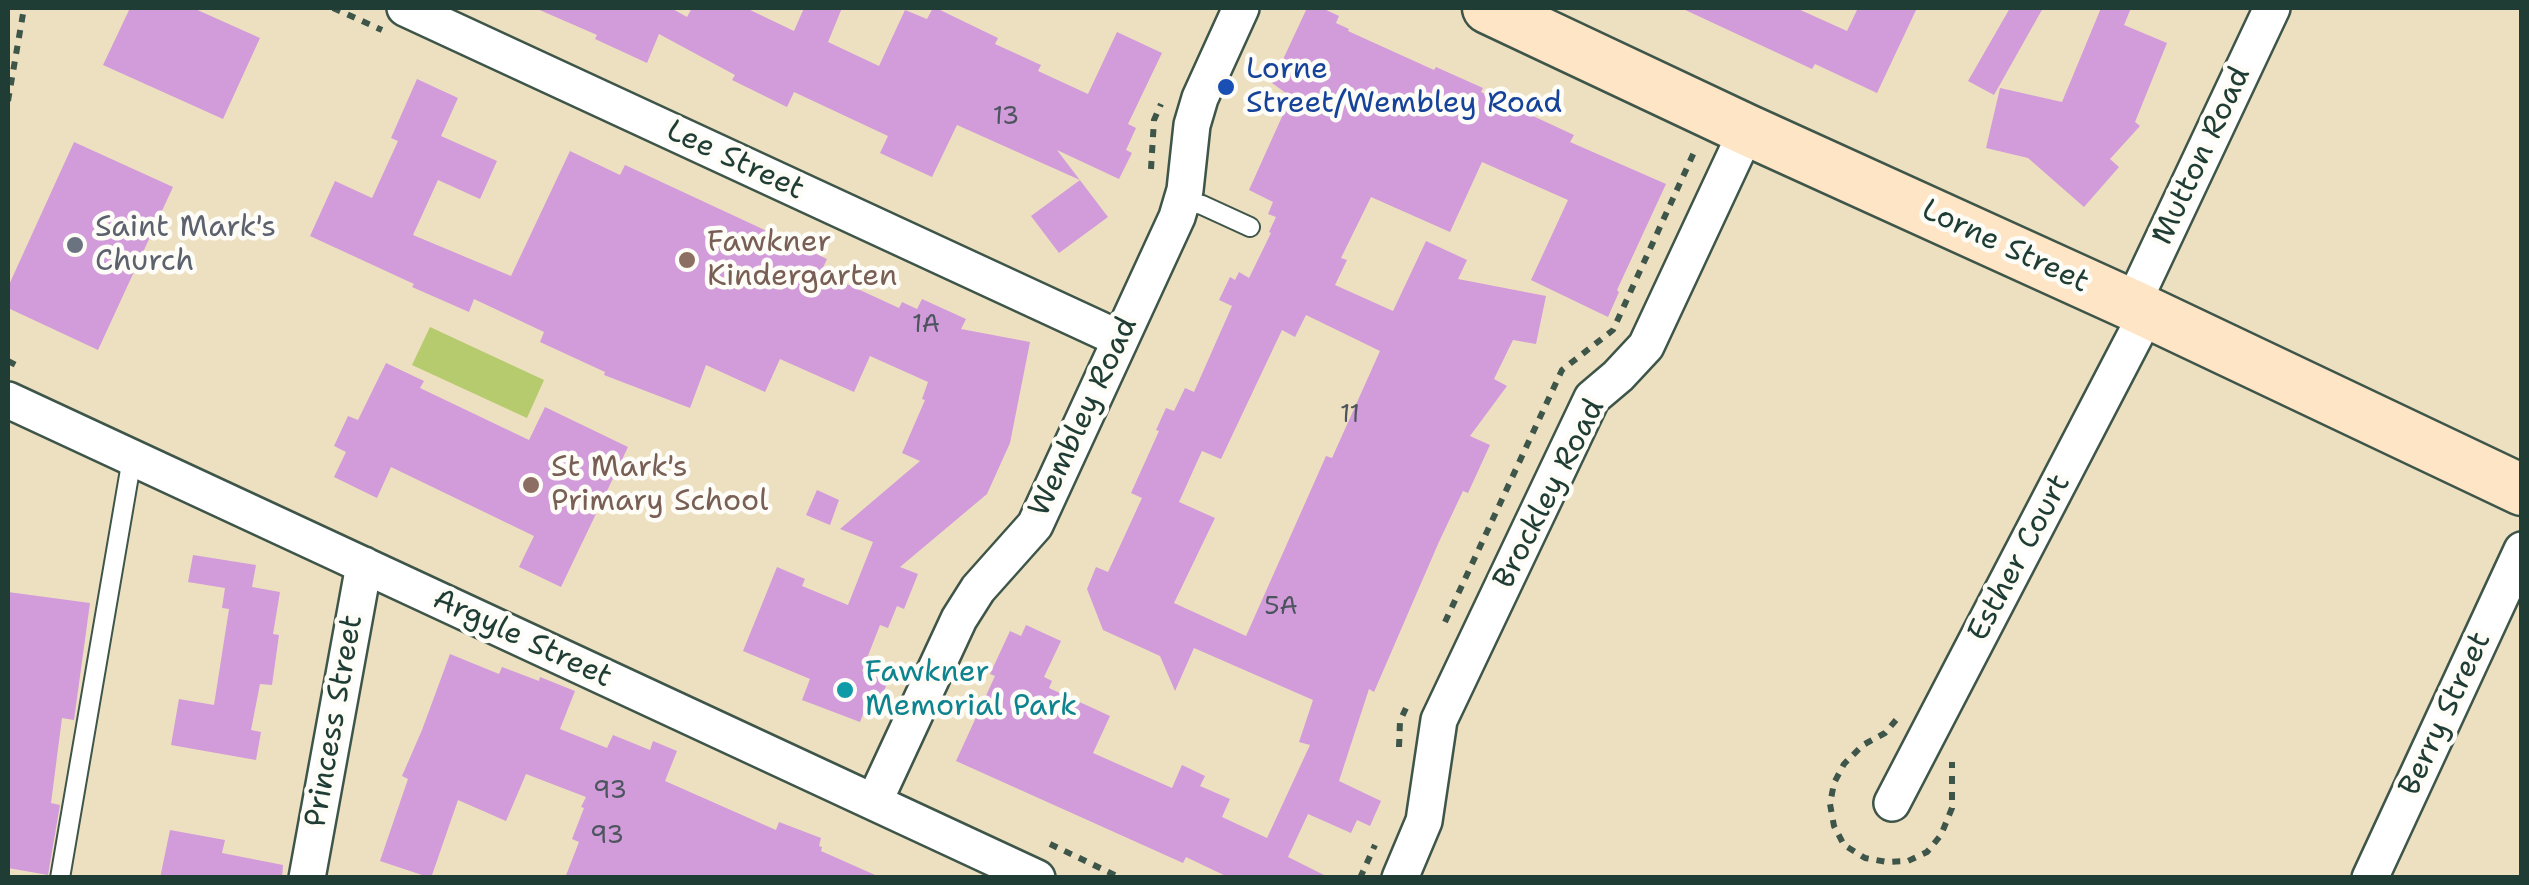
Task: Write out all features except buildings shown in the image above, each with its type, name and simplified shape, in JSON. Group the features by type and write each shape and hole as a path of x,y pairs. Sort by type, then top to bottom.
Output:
{"street":[{"name":"Lee Street","path":"406,8 1120,339"},
{"name":"Wembley Road","path":"874,802 959,620 978,589 1035,526 1177,217 1200,98 1241,8"},
{"name":"Lorne Street","path":"1488,8 2522,490"},
{"name":"Mutton Road","path":"2140,309 2272,8"},
{"name":"Brockley Road","path":"1400,878 1424,821 1439,720 1592,398 1646,346 1747,130"},
{"name":"Esther Court","path":"1892,803 2140,309"},
{"name":"Argyle Street","path":"8,400 1037,878"},
{"name":"Berry Street","path":"2370,878 2522,550"},
{"name":"Princess Street","path":"307,878 364,565"}],"lane":[{"path":"1182,200 1250,227"},
{"path":"60,878 132,458"}],"path":[{"path":"8,101 24,8"},
{"path":"1150,184 1154,120 1161,104"}],"green space":[{"path":"430,327 544,380 527,418 412,365"}],"place":[{"name":"Lorne Street/Wembley Road","path":"1226,87"},
{"name":"Saint Mark's Church","path":"75,245"},
{"name":"Fawkner Kindergarten","path":"687,260"},
{"name":"St Mark's Primary School","path":"531,485"},
{"name":"Fawkner Memorial Park","path":"845,690"}]}
